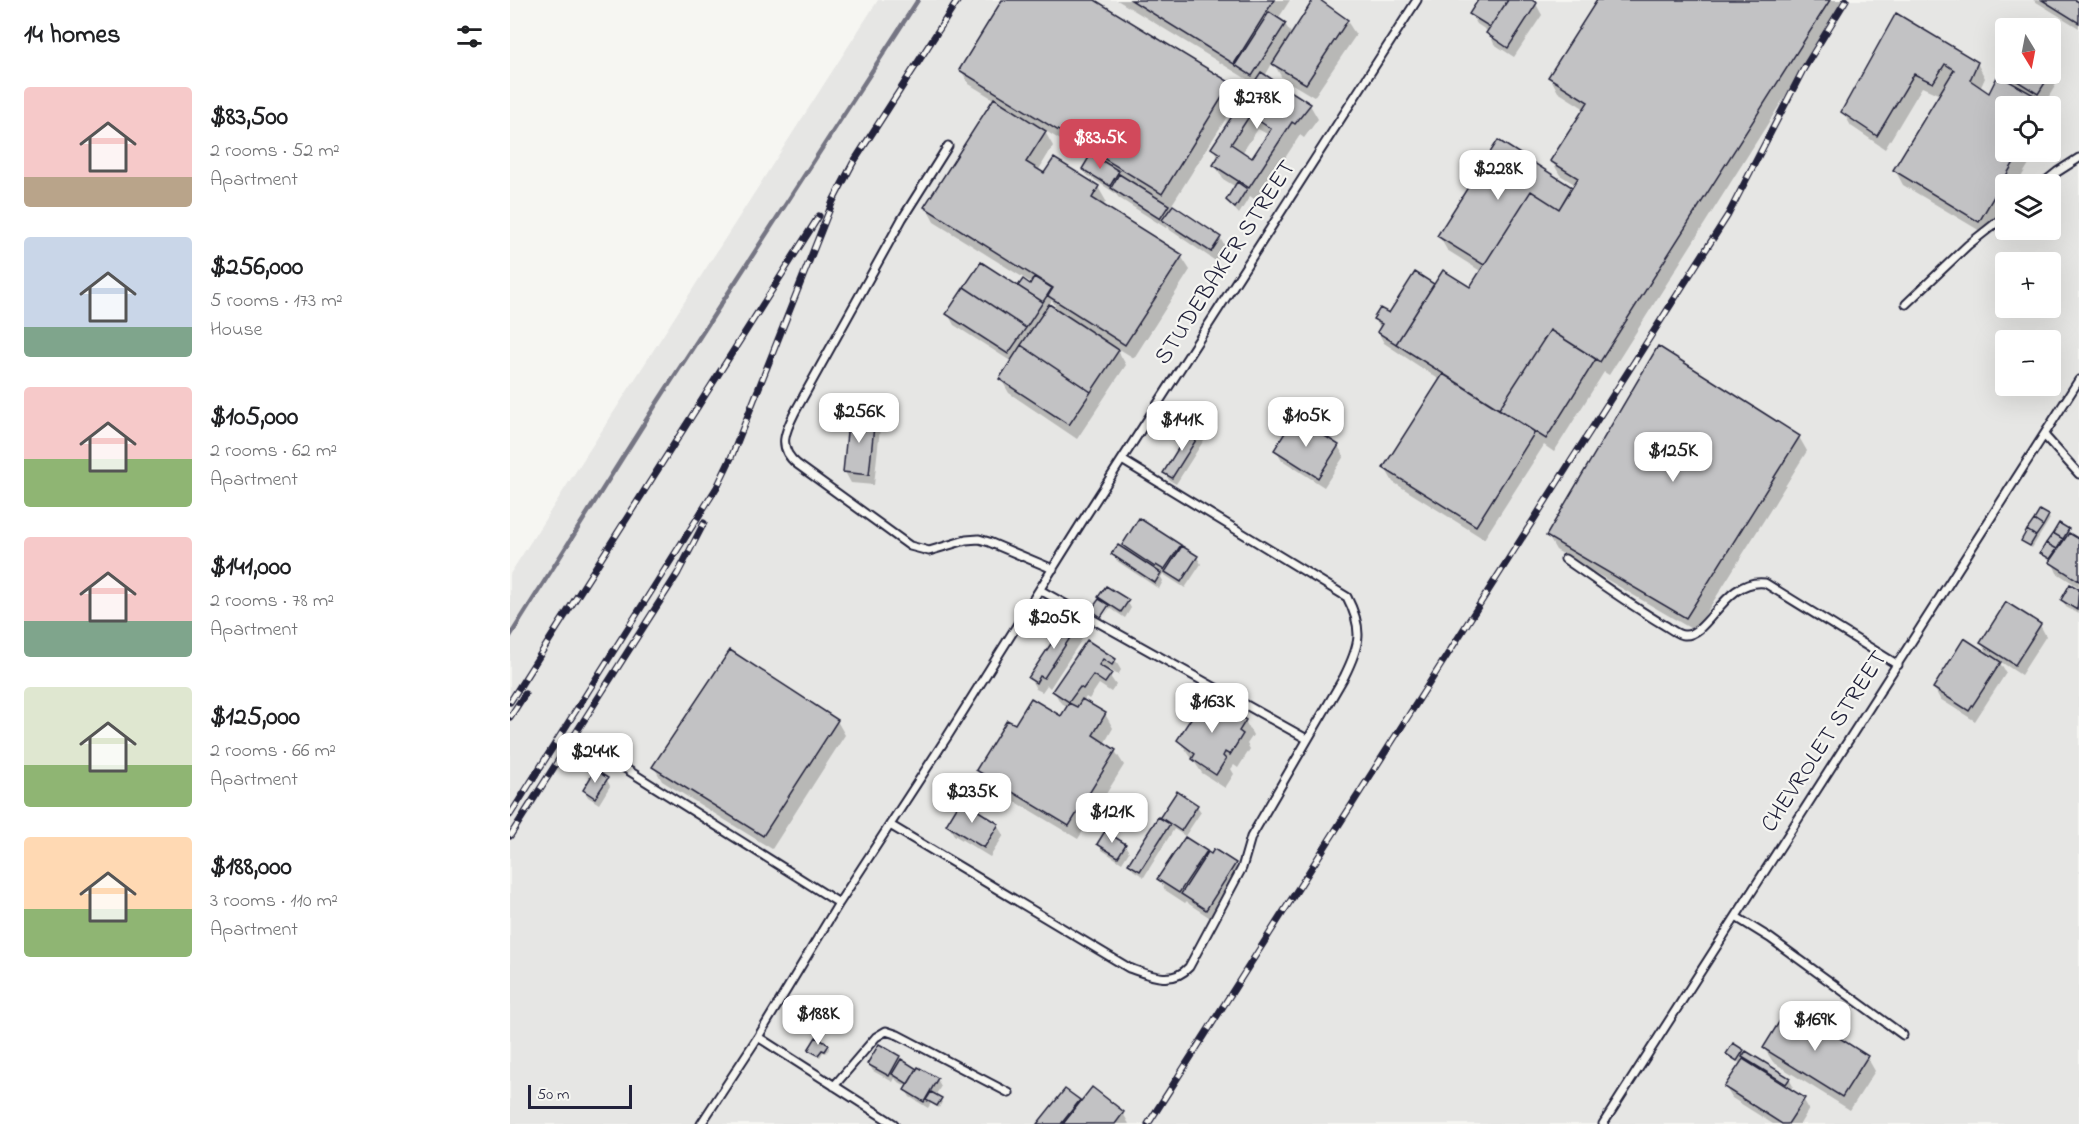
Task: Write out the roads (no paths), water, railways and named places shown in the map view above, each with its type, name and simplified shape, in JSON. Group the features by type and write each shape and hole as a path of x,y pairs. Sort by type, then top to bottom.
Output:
{"lane":[{"name":"STUDEBAKER STREET","path":"701,1124 1417,0"},
{"path":"948,146 902,219 796,410 787,429 785,449 796,464 910,546 929,551 966,540 979,539 1053,569"},
{"path":"2054,174 2079,158"},
{"path":"1906,304 1968,245 1995,223"},
{"name":"CHEVROLET STREET","path":"1603,1124 2079,380"},
{"path":"2044,435 2079,474"},
{"path":"890,825 1129,968 1154,977 1169,978 1181,975 1189,967 1242,868 1251,837 1344,677 1357,651 1359,629 1347,597 1122,460"},
{"path":"1564,559 1647,615 1682,635 1691,635 1699,629 1722,602 1742,587 1754,582 1765,583 1898,665"},
{"path":"1040,590 1307,740"},
{"path":"588,745 840,903"},
{"path":"1736,917 1770,938 1903,1035"},
{"path":"834,1086 876,1036 886,1031 898,1035 1009,1093"},
{"path":"758,1037 894,1124"}],"waterway":[{"path":"510,636 655,406 918,0"}],"railway":[{"path":"510,815 717,487 731,458 833,201 853,163 958,0"},
{"path":"1148,1124 1728,215 1803,70 1846,0"},
{"path":"510,702 819,216"},
{"path":"510,836 678,573 704,523"},
{"path":"510,717 525,694"}]}
